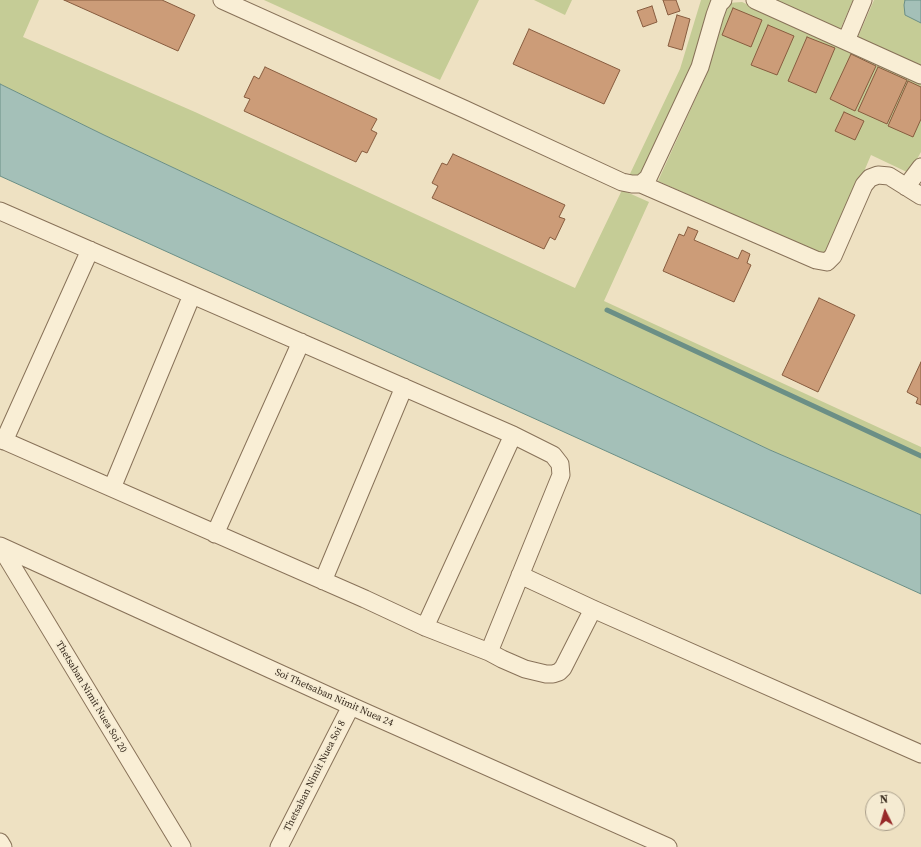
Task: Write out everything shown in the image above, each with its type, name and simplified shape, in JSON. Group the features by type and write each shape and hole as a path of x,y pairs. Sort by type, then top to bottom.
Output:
{"street":[{"path":"222,0 622,182 641,184 816,260 827,262 833,256 864,185 870,178 878,175 889,176 921,196"},
{"path":"641,184 648,178 700,67 715,15 719,4 723,0"},
{"path":"756,0 921,75"},
{"path":"846,41 863,0"},
{"path":"906,187 921,167"},
{"path":"0,211 513,435 553,455 560,464 561,475 489,652"},
{"path":"90,250 2,440 425,627 525,668 546,674 559,672 563,668 593,609"},
{"path":"112,488 192,295"},
{"path":"216,534 301,342"},
{"path":"323,581 404,387"},
{"path":"425,627 513,435"},
{"name":"Soi Thetsaban Nimit Nuea 24","path":"0,546 351,706 668,847"},
{"name":"Thetsaban Nimit Nuea Soi 20","path":"0,546 182,847"},
{"path":"520,575 593,609 921,754"},
{"name":"Thetsaban Nimit Nuea Soi 8","path":"283,846 351,706"},
{"path":"0,842 3,847"}],"green space":[{"path":"0,0 39,0 23,37 195,112 575,288 622,190 649,202 604,301 921,447 921,515 770,450 104,135 0,84"},
{"path":"264,0 479,0 440,80"},
{"path":"534,0 572,0 565,15"},
{"path":"701,0 715,0 689,81 648,167 638,178 628,178 680,69"},
{"path":"770,0 853,0 840,30"},
{"path":"874,0 921,0 921,69 858,37"},
{"path":"742,2 921,83 921,152 909,173 871,155 829,254 818,253 658,181 705,78 723,8 728,3"}],"water":[{"path":"905,0 921,0 921,23 905,15"},
{"path":"0,84 104,135 770,450 921,515 921,594 0,176"}],"building":[{"path":"64,0 162,0 195,15 178,51"},
{"path":"663,0 676,0 680,11 668,15"},
{"path":"652,6 657,22 643,27 637,11"},
{"path":"733,8 762,20 751,47 722,35"},
{"path":"677,15 690,19 682,50 668,46"},
{"path":"768,25 794,36 777,75 751,65"},
{"path":"529,29 620,70 604,104 513,64"},
{"path":"807,37 835,48 816,93 788,81"},
{"path":"851,54 876,66 855,111 830,99"},
{"path":"265,67 377,119 371,130 377,133 367,153 362,151 356,162 244,111 250,99 244,97 254,76 259,79"},
{"path":"878,67 907,80 887,124 858,111"},
{"path":"908,81 921,87 921,119 913,137 888,126"},
{"path":"844,112 864,121 855,140 835,131"},
{"path":"453,154 565,205 559,217 565,219 555,240 550,237 544,249 432,198 438,186 432,183 442,163 447,165"},
{"path":"688,227 698,231 694,240 738,259 742,250 750,254 747,263 751,265 734,302 663,271 679,234 684,236"},
{"path":"819,298 855,315 818,392 782,375"},
{"path":"921,362 921,405 916,403 918,398 907,392"}],"waterway":[{"path":"607,310 921,456"}]}
